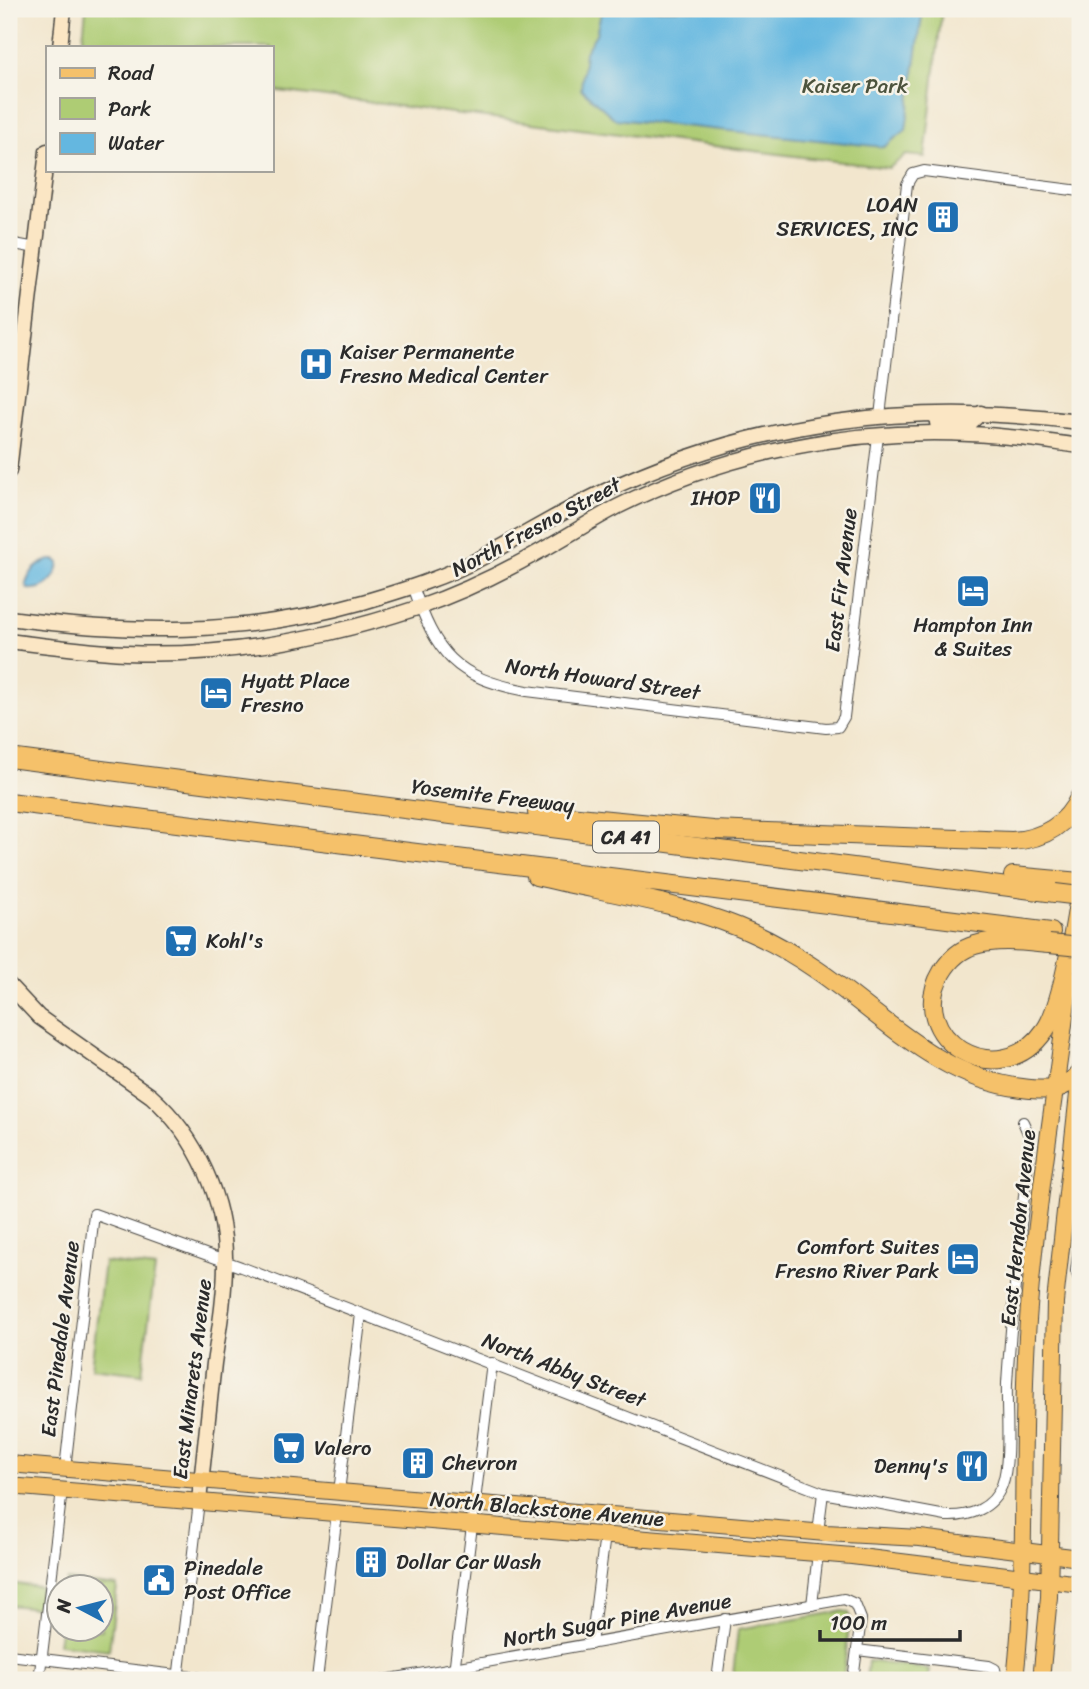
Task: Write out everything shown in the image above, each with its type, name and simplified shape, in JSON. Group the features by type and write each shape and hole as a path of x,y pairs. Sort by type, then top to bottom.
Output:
{"highway":[{"name":"Yosemite Freeway","path":"11,759 762,854 1056,886"},
{"path":"197,781 671,828 1012,841 1048,833 1071,813 1080,796"},
{"name":"CA 41","path":"9,802 444,855 1050,938 1080,935"},
{"path":"444,855 672,906 723,921 776,944 805,961 928,1054 979,1079 1009,1087 1046,1091 1056,1090 1080,1075"},
{"path":"1056,886 1080,882"},
{"name":"CA 41","path":"1056,886 1080,895"},
{"path":"1080,895 1057,999 1052,1017 1044,1031 1024,1051 1001,1060 977,1059 952,1044 940,1028 934,1004 937,983 952,958 974,945 1050,938 1080,947"}],"main road":[{"path":"60,46 65,9"},
{"path":"9,471 46,159"},
{"path":"878,436 882,429 889,426 970,423 981,414"},
{"name":"North Fresno Street","path":"9,618 108,629 172,631 228,627 331,610 413,586 481,558 609,489 713,447 791,428 880,416 981,414 1033,416 1080,422"},
{"path":"798,447 807,436 868,427 880,416"},
{"name":"North Fresno Street","path":"9,641 114,652 194,653 268,645 317,635 420,607 489,578 640,496 749,457 878,436 931,433 978,434 1080,446"},
{"name":"East Herndon Avenue","path":"1015,1680 1022,1563 1027,1334 1035,1236 1080,895"},
{"name":"East Minarets Avenue","path":"9,985 38,1017 166,1109 186,1134 201,1160 215,1196 222,1222 226,1261 199,1501"},
{"name":"East Herndon Avenue","path":"1041,1680 1050,1567 1055,1302 1080,1075"},
{"name":"North Blackstone Avenue","path":"9,1464 904,1537 1050,1567 1080,1584"},
{"path":"9,1474 20,1475 33,1466"},
{"name":"North Blackstone Avenue","path":"9,1486 818,1553 1022,1563 1050,1567 1080,1558"},
{"path":"605,1535 611,1527 634,1526 656,1518"},
{"path":"702,1543 724,1536 807,1542 818,1532"},
{"path":"818,1553 826,1543 859,1544 904,1537"}],"street":[{"path":"880,416 907,184 913,174 924,171 1080,191"},
{"path":"9,243 36,248"},
{"name":"East Fir Avenue","path":"838,727 844,717 878,436"},
{"name":"North Howard Street","path":"413,586 433,635 449,658 467,672 500,685 827,729 838,727"},
{"name":"North Abby Street","path":"94,1214 226,1261 823,1493 956,1517 975,1513 989,1503 1002,1485 1005,1472 1007,1381 1030,1141 1023,1122"},
{"name":"East Pinedale Avenue","path":"65,1469 94,1214"},
{"path":"1079,1281 1076,1271 1080,1239"},
{"path":"339,1492 362,1314"},
{"path":"453,1680 492,1363"},
{"path":"39,1680 62,1490"},
{"path":"818,1532 823,1493"},
{"path":"178,1678 199,1501"},
{"path":"317,1680 337,1513"},
{"path":"591,1644 605,1535"},
{"path":"813,1605 818,1553"},
{"name":"North Sugar Pine Avenue","path":"385,1680 842,1599 855,1604 861,1619 857,1650"},
{"path":"717,1680 725,1619"},
{"path":"853,1680 857,1650 989,1666 995,1669 998,1680"},
{"path":"9,1655 178,1678 218,1680"}],"green space":[{"name":"Kaiser Park","path":"86,9 942,9 925,157 906,155 889,168 273,90 273,46 82,46"},
{"path":"104,1262 155,1268 142,1374 91,1368"},
{"path":"9,1583 40,1587 37,1608 9,1605"},
{"path":"843,1611 849,1613 850,1617 843,1680 778,1680 733,1675 738,1629"},
{"path":"58,1644 110,1644 109,1650"},
{"path":"868,1661 929,1669 928,1680 866,1680"}],"water":[{"path":"602,9 923,9 906,130 884,147 615,119 581,89 585,52 596,34"},
{"path":"50,560 59,563 53,579 39,588 28,589 26,584 32,572"}],"place":[{"name":"LOAN SERVICES, INC","path":"943,217"},
{"name":"Kaiser Permanente Fresno Medical Center","path":"316,364"},
{"name":"IHOP","path":"765,498"},
{"name":"Hampton Inn & Suites","path":"973,591"},
{"name":"Hyatt Place Fresno","path":"216,693"},
{"name":"Kohl's","path":"181,941"},
{"name":"Comfort Suites Fresno River Park","path":"963,1259"},
{"name":"Valero","path":"289,1448"},
{"name":"Chevron","path":"418,1463"},
{"name":"Denny's","path":"972,1466"},
{"name":"Dollar Car Wash","path":"371,1562"},
{"name":"Pinedale Post Office","path":"159,1580"}]}
